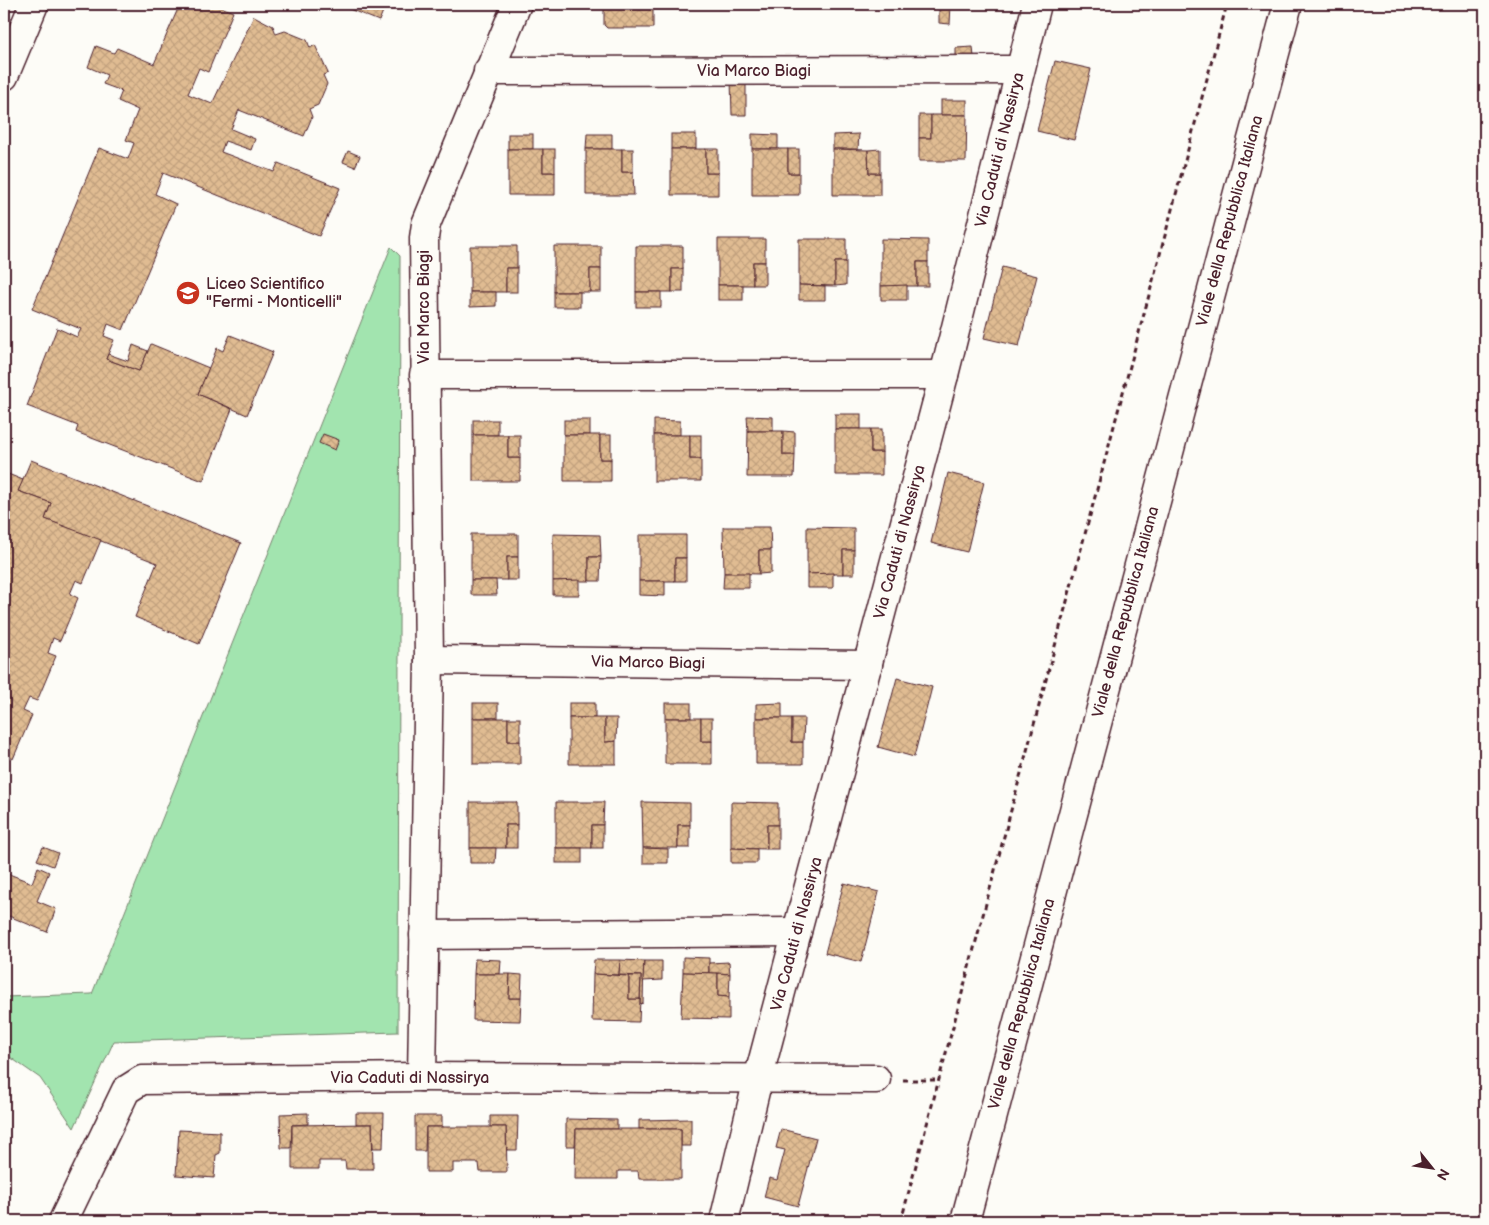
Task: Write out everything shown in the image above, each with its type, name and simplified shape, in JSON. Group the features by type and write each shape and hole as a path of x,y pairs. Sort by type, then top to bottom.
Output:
{"street":[{"path":"4,76 34,4"},
{"name":"Via Marco Biagi","path":"422,1077 428,660 424,238 426,224 517,4"},
{"name":"Via Caduti di Nassirya","path":"724,1221 758,1079 944,375 1037,4"},
{"name":"Viale della Repubblica Italiana","path":"965,1221 1288,4"},
{"name":"Via Marco Biagi","path":"488,71 1020,70"},
{"name":"Via Marco Biagi","path":"424,375 944,375"},
{"name":"Via Marco Biagi","path":"428,660 868,665"},
{"path":"424,935 797,932"},
{"name":"Via Caduti di Nassirya","path":"64,1221 126,1090 142,1080 422,1077 876,1079"}],"path":[{"path":"901,1221 1227,4"},
{"path":"876,1079 938,1080"}],"green space":[{"path":"391,247 400,256 398,1032 114,1041 74,1128 40,1078 4,1053 4,997 92,994"}],"building":[{"path":"180,4 214,4 233,12 208,72 199,68 188,94 212,104 254,16 273,26 276,34 285,31 307,40 310,48 315,45 328,73 323,75 327,84 318,105 309,109 312,117 304,136 239,110 231,129 255,139 251,150 225,141 221,152 274,172 278,163 340,188 319,236 163,173 155,194 176,204 123,330 108,324 104,336 114,340 106,359 139,371 151,344 209,368 198,394 232,409 203,481 76,432 78,426 27,406 57,328 77,337 81,329 32,309 99,148 128,159 134,143 126,140 138,110 118,101 122,91 103,84 107,75 88,67 96,46 114,53 117,48 154,64"},
{"path":"337,4 386,4 379,21"},
{"path":"604,4 653,4 653,28 607,28 604,25"},
{"path":"939,4 951,4 950,24 939,23"},
{"path":"973,47 974,57 956,57 956,48"},
{"path":"1055,61 1091,69 1074,140 1037,131"},
{"path":"731,80 746,80 746,115 732,115"},
{"path":"941,100 967,100 967,115 941,115"},
{"path":"919,115 931,115 931,138 919,138"},
{"path":"931,115 967,115 966,161 919,161 919,138 931,138"},
{"path":"508,134 533,134 533,149 508,149"},
{"path":"587,134 612,134 612,149 586,149"},
{"path":"671,134 696,134 696,149 671,149"},
{"path":"752,134 778,135 778,149 752,149"},
{"path":"859,134 858,149 833,149 833,135"},
{"path":"508,149 543,149 543,172 555,172 555,195 508,195"},
{"path":"543,149 555,149 555,172 543,172"},
{"path":"586,149 622,149 622,172 633,172 634,195 586,195"},
{"path":"622,149 633,149 633,172 622,172"},
{"path":"671,149 706,149 706,173 718,173 718,195 671,195"},
{"path":"706,149 718,149 718,173 706,173"},
{"path":"752,149 788,149 788,173 799,173 799,195 752,195"},
{"path":"788,149 799,149 799,173 788,173"},
{"path":"833,149 868,150 869,173 880,173 880,195 833,195"},
{"path":"880,149 880,173 869,173 868,150"},
{"path":"348,151 360,156 355,167 343,162"},
{"path":"718,239 765,239 765,262 753,262 753,285 718,285"},
{"path":"799,239 846,239 846,262 835,262 835,286 799,285"},
{"path":"881,239 928,240 928,262 917,262 917,286 881,286"},
{"path":"470,246 517,246 517,268 506,268 506,292 470,292"},
{"path":"554,246 601,246 601,269 590,269 590,292 554,292"},
{"path":"636,246 683,246 683,269 672,269 672,292 636,292"},
{"path":"753,262 765,262 765,285 753,285"},
{"path":"835,262 846,262 846,285 835,286"},
{"path":"917,262 928,262 928,286 917,286"},
{"path":"1002,267 1037,276 1019,346 984,338"},
{"path":"506,268 517,268 517,292 506,292"},
{"path":"590,269 601,269 601,292 590,292"},
{"path":"672,269 683,269 683,292 672,292"},
{"path":"718,285 743,285 743,300 718,300"},
{"path":"799,285 825,286 825,300 799,300"},
{"path":"907,285 907,300 881,300 881,286"},
{"path":"470,292 496,292 496,306 470,307"},
{"path":"554,292 580,292 580,307 554,307"},
{"path":"636,292 661,292 661,307 636,307"},
{"path":"230,335 273,352 247,415 198,394 217,348 223,351"},
{"path":"133,345 148,351 139,371 106,359 108,354 128,361"},
{"path":"835,414 861,414 861,429 835,429"},
{"path":"747,416 773,417 773,431 748,431"},
{"path":"473,420 498,420 498,435 473,435"},
{"path":"564,420 590,420 590,435 564,435"},
{"path":"654,420 680,421 680,435 654,435"},
{"path":"835,429 871,429 871,452 882,452 882,475 835,475"},
{"path":"871,429 882,429 882,452 871,452"},
{"path":"748,431 783,431 783,455 795,455 794,477 747,477"},
{"path":"783,431 795,432 795,455 783,455"},
{"path":"323,434 339,440 335,450 319,443"},
{"path":"473,435 508,435 508,458 520,458 520,481 473,481"},
{"path":"508,435 520,435 520,458 508,458"},
{"path":"564,435 600,435 600,459 611,459 611,481 564,481"},
{"path":"600,435 611,435 611,459 600,459"},
{"path":"654,435 690,435 690,459 701,459 701,481 654,481"},
{"path":"690,435 701,435 701,459 690,459"},
{"path":"31,460 241,543 199,644 135,617 157,563 45,519 51,503 18,491"},
{"path":"948,473 984,482 967,552 931,543"},
{"path":"8,474 23,480 18,491 51,503 45,519 101,540 83,583 76,580 70,594 78,598 60,641 53,638 48,653 56,656 37,701 29,698 23,711 32,715 13,759 7,756 4,764 4,485"},
{"path":"723,527 770,527 771,550 759,550 759,574 724,573"},
{"path":"807,527 854,528 854,550 843,550 843,574 807,574"},
{"path":"471,534 518,534 518,557 507,557 507,580 471,580"},
{"path":"553,534 600,535 601,557 589,557 589,581 553,581"},
{"path":"639,535 686,535 686,558 675,558 675,581 639,581"},
{"path":"759,550 771,550 771,573 759,574"},
{"path":"843,550 854,550 854,574 843,574"},
{"path":"507,557 518,557 518,580 507,580"},
{"path":"589,557 601,557 600,581 589,581"},
{"path":"675,558 686,558 686,581 675,581"},
{"path":"724,573 749,573 749,588 723,588"},
{"path":"833,573 833,588 807,588 807,574"},
{"path":"471,580 496,580 497,595 471,595"},
{"path":"579,580 579,595 553,595 553,581"},
{"path":"639,581 665,581 665,596 639,595"},
{"path":"897,678 932,687 914,757 878,747"},
{"path":"473,703 498,703 498,718 473,718"},
{"path":"569,703 595,703 595,718 569,718"},
{"path":"665,703 691,703 691,718 665,718"},
{"path":"782,703 782,718 756,718 756,704"},
{"path":"473,718 508,718 508,741 520,741 520,764 473,764"},
{"path":"508,718 520,718 520,741 508,741"},
{"path":"569,718 605,718 605,742 616,741 616,764 569,764"},
{"path":"605,718 617,718 616,741 605,742"},
{"path":"665,718 701,718 701,741 712,741 712,764 665,764"},
{"path":"701,718 712,718 712,741 701,741"},
{"path":"756,718 792,718 792,742 803,742 803,764 756,764"},
{"path":"792,718 804,718 803,742 792,742"},
{"path":"470,802 517,802 517,825 506,825 506,848 470,848"},
{"path":"556,802 604,802 603,825 592,825 592,848 556,848"},
{"path":"642,802 690,803 690,825 678,825 678,848 643,848"},
{"path":"731,802 778,803 778,825 767,825 767,849 731,848"},
{"path":"506,825 517,825 517,848 506,848"},
{"path":"592,825 603,825 603,848 592,848"},
{"path":"678,825 690,825 690,848 678,848"},
{"path":"767,825 778,825 778,849 767,849"},
{"path":"43,847 58,853 53,866 37,860"},
{"path":"470,848 496,848 495,863 470,863"},
{"path":"556,848 582,848 582,863 556,863"},
{"path":"643,848 668,849 668,863 643,863"},
{"path":"731,848 757,849 757,863 731,863"},
{"path":"38,867 49,872 37,901 56,909 47,932 4,914 4,872 32,883"},
{"path":"844,883 879,892 861,962 825,953"},
{"path":"683,957 709,958 709,973 683,972"},
{"path":"475,959 501,960 500,974 474,974"},
{"path":"594,960 620,960 619,975 593,974"},
{"path":"620,960 644,961 643,1003 640,1004 641,976 619,975"},
{"path":"644,961 662,961 662,980 643,981"},
{"path":"729,962 730,974 709,973 709,963"},
{"path":"683,972 718,973 718,996 729,997 729,1019 681,1018"},
{"path":"718,973 730,974 729,997 718,996"},
{"path":"474,974 510,974 509,998 521,998 520,1021 473,1020"},
{"path":"510,974 522,975 521,998 509,998"},
{"path":"593,974 629,976 629,999 640,999 639,1022 592,1021"},
{"path":"629,976 641,976 640,999 629,999"},
{"path":"308,1113 308,1124 292,1125 291,1148 281,1148 280,1114"},
{"path":"356,1113 384,1113 383,1148 373,1148 372,1124 356,1124"},
{"path":"415,1116 442,1116 442,1127 426,1127 425,1151 415,1151"},
{"path":"490,1116 518,1116 517,1150 507,1150 506,1127 490,1127"},
{"path":"566,1119 617,1120 617,1129 576,1129 575,1146 566,1146"},
{"path":"691,1119 691,1146 681,1146 681,1129 639,1129 639,1120"},
{"path":"372,1124 373,1169 346,1169 345,1161 319,1161 319,1169 292,1169 292,1125"},
{"path":"426,1127 506,1127 507,1172 480,1172 479,1163 453,1163 453,1172 426,1172"},
{"path":"576,1129 681,1129 681,1179 639,1179 638,1171 618,1171 618,1179 575,1179"},
{"path":"781,1129 816,1138 798,1206 764,1197 769,1178 777,1180 785,1150 776,1148"},
{"path":"179,1130 220,1132 220,1153 216,1155 214,1178 176,1175"}],"place":[{"name":"Liceo Scientifico \"Fermi - Monticelli\"","path":"188,293"}]}
